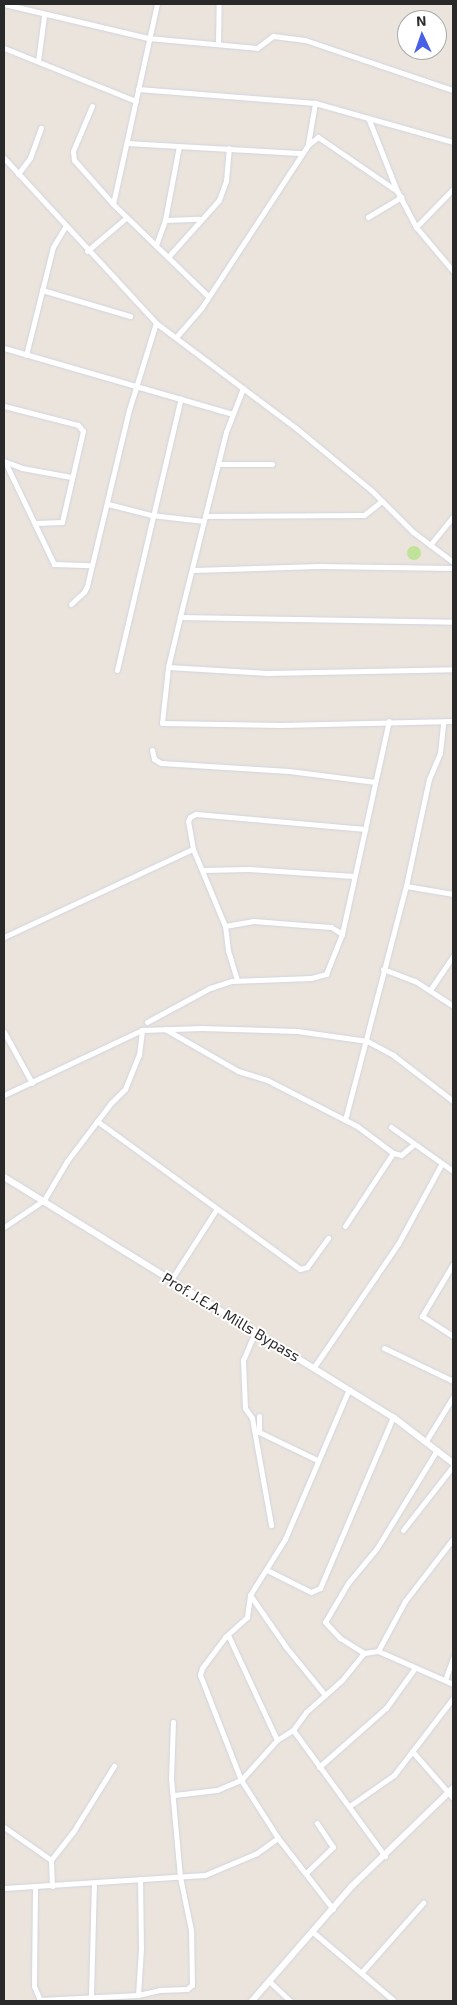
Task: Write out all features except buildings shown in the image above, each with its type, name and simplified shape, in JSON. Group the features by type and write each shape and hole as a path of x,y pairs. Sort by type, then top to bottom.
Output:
{"street":[{"path":"4,4 44,16 148,38 257,48 273,36 305,40 453,90"},
{"path":"114,204 148,38 157,4"},
{"path":"218,43 219,4"},
{"path":"38,61 44,16"},
{"path":"4,48 136,101"},
{"path":"138,89 316,103 369,120 453,142"},
{"path":"177,336 208,296 308,145 316,103"},
{"path":"92,106 72,156 114,204 208,296"},
{"path":"369,120 397,191 416,227 453,271"},
{"path":"18,174 30,158 41,128"},
{"path":"308,145 322,138 397,191"},
{"path":"127,142 303,153"},
{"path":"156,245 165,220 179,146"},
{"path":"168,257 199,219 219,200 226,181 229,148"},
{"path":"4,158 87,251 156,323 177,336 243,388 382,501 430,545 453,562"},
{"path":"416,227 453,189"},
{"path":"368,217 401,198"},
{"path":"87,251 127,217"},
{"path":"165,220 199,219"},
{"path":"26,354 53,247 66,227"},
{"path":"42,290 130,316"},
{"path":"71,604 84,592 108,504 136,387 156,323"},
{"path":"4,348 233,414"},
{"path":"243,388 233,414 204,519 168,667 160,719 162,722 282,725 453,721"},
{"path":"117,670 151,515 181,398"},
{"path":"4,406 81,428 83,431 62,522 36,522"},
{"path":"5,462 36,522 54,564 91,565"},
{"path":"5,462 71,477"},
{"path":"219,464 272,464"},
{"path":"108,504 151,515 204,519 364,515 382,501"},
{"path":"430,545 453,517"},
{"path":"193,570 319,566 453,568"},
{"path":"180,617 453,622"},
{"path":"168,667 268,673 453,669"},
{"path":"147,1022 210,988 237,980 311,978 326,974 342,934 389,721"},
{"path":"345,1120 406,886 429,779 440,753 443,722"},
{"path":"152,750 154,759 161,764 289,771 375,782"},
{"path":"237,980 228,950 225,926 207,888 193,849 188,821 196,814 365,829"},
{"path":"4,936 193,849"},
{"path":"202,870 249,869 354,876"},
{"path":"406,886 453,894"},
{"path":"225,926 254,921 324,926 342,934"},
{"path":"430,990 453,956"},
{"path":"383,969 430,990 453,1006"},
{"path":"164,1028 238,1070 267,1080 345,1120 401,1156 414,1144"},
{"path":"4,1095 142,1030 164,1028 296,1031 367,1041 394,1055 453,1101"},
{"path":"4,1227 44,1200 97,1121 125,1089 140,1054 142,1030"},
{"path":"4,1032 32,1083"},
{"path":"97,1121 216,1210 300,1269 307,1267 328,1238"},
{"path":"390,1127 453,1170"},
{"path":"345,1226 393,1152"},
{"path":"314,1367 398,1244 442,1163"},
{"name":"Prof. J.E.A. Mills Bypass","path":"4,1177 393,1417 438,1450 453,1465"},
{"path":"171,1280 216,1210"},
{"path":"453,1264 422,1316 453,1336"},
{"path":"255,1332 243,1360 245,1408 252,1418 271,1525"},
{"path":"384,1348 453,1381"},
{"path":"333,1908 278,1838 241,1780 200,1675 202,1668 228,1635 247,1617 250,1595 285,1539 317,1460 349,1389"},
{"path":"426,1441 453,1396"},
{"path":"259,1416 259,1432 317,1460"},
{"path":"267,1570 311,1592 320,1588 393,1417"},
{"path":"364,1653 327,1626 326,1618 348,1582 377,1548 438,1450"},
{"path":"403,1530 453,1465"},
{"path":"378,1651 410,1593 453,1539"},
{"path":"250,1595 286,1647 325,1695"},
{"path":"228,1635 277,1740"},
{"path":"174,1795 217,1790 241,1780 277,1740 293,1730 364,1653 378,1651 453,1684"},
{"path":"444,1680 453,1658"},
{"path":"319,1767 386,1708 415,1668"},
{"path":"351,1806 387,1782 453,1698"},
{"path":"35,1888 34,1986 40,2000 138,1995 160,1990 186,1989 192,1985 191,1930 180,1877 171,1769 174,1722"},
{"path":"293,1730 319,1767 351,1806 371,1841 385,1856"},
{"path":"252,2001 271,1983 352,1886 452,1793 412,1751"},
{"path":"52,1886 51,1860 73,1832 114,1766"},
{"path":"306,1873 332,1847 317,1824"},
{"path":"4,1827 51,1860"},
{"path":"4,1888 35,1888 205,1875 257,1853 278,1838"},
{"path":"138,1995 142,1949 140,1879"},
{"path":"91,1996 94,1883"},
{"path":"361,1973 423,1903"},
{"path":"314,1933 392,2000"},
{"path":"271,1983 290,2001"}],"green space":[{"path":"414,546 419,548 421,553 419,558 414,560 409,558 407,553 409,548"}]}
